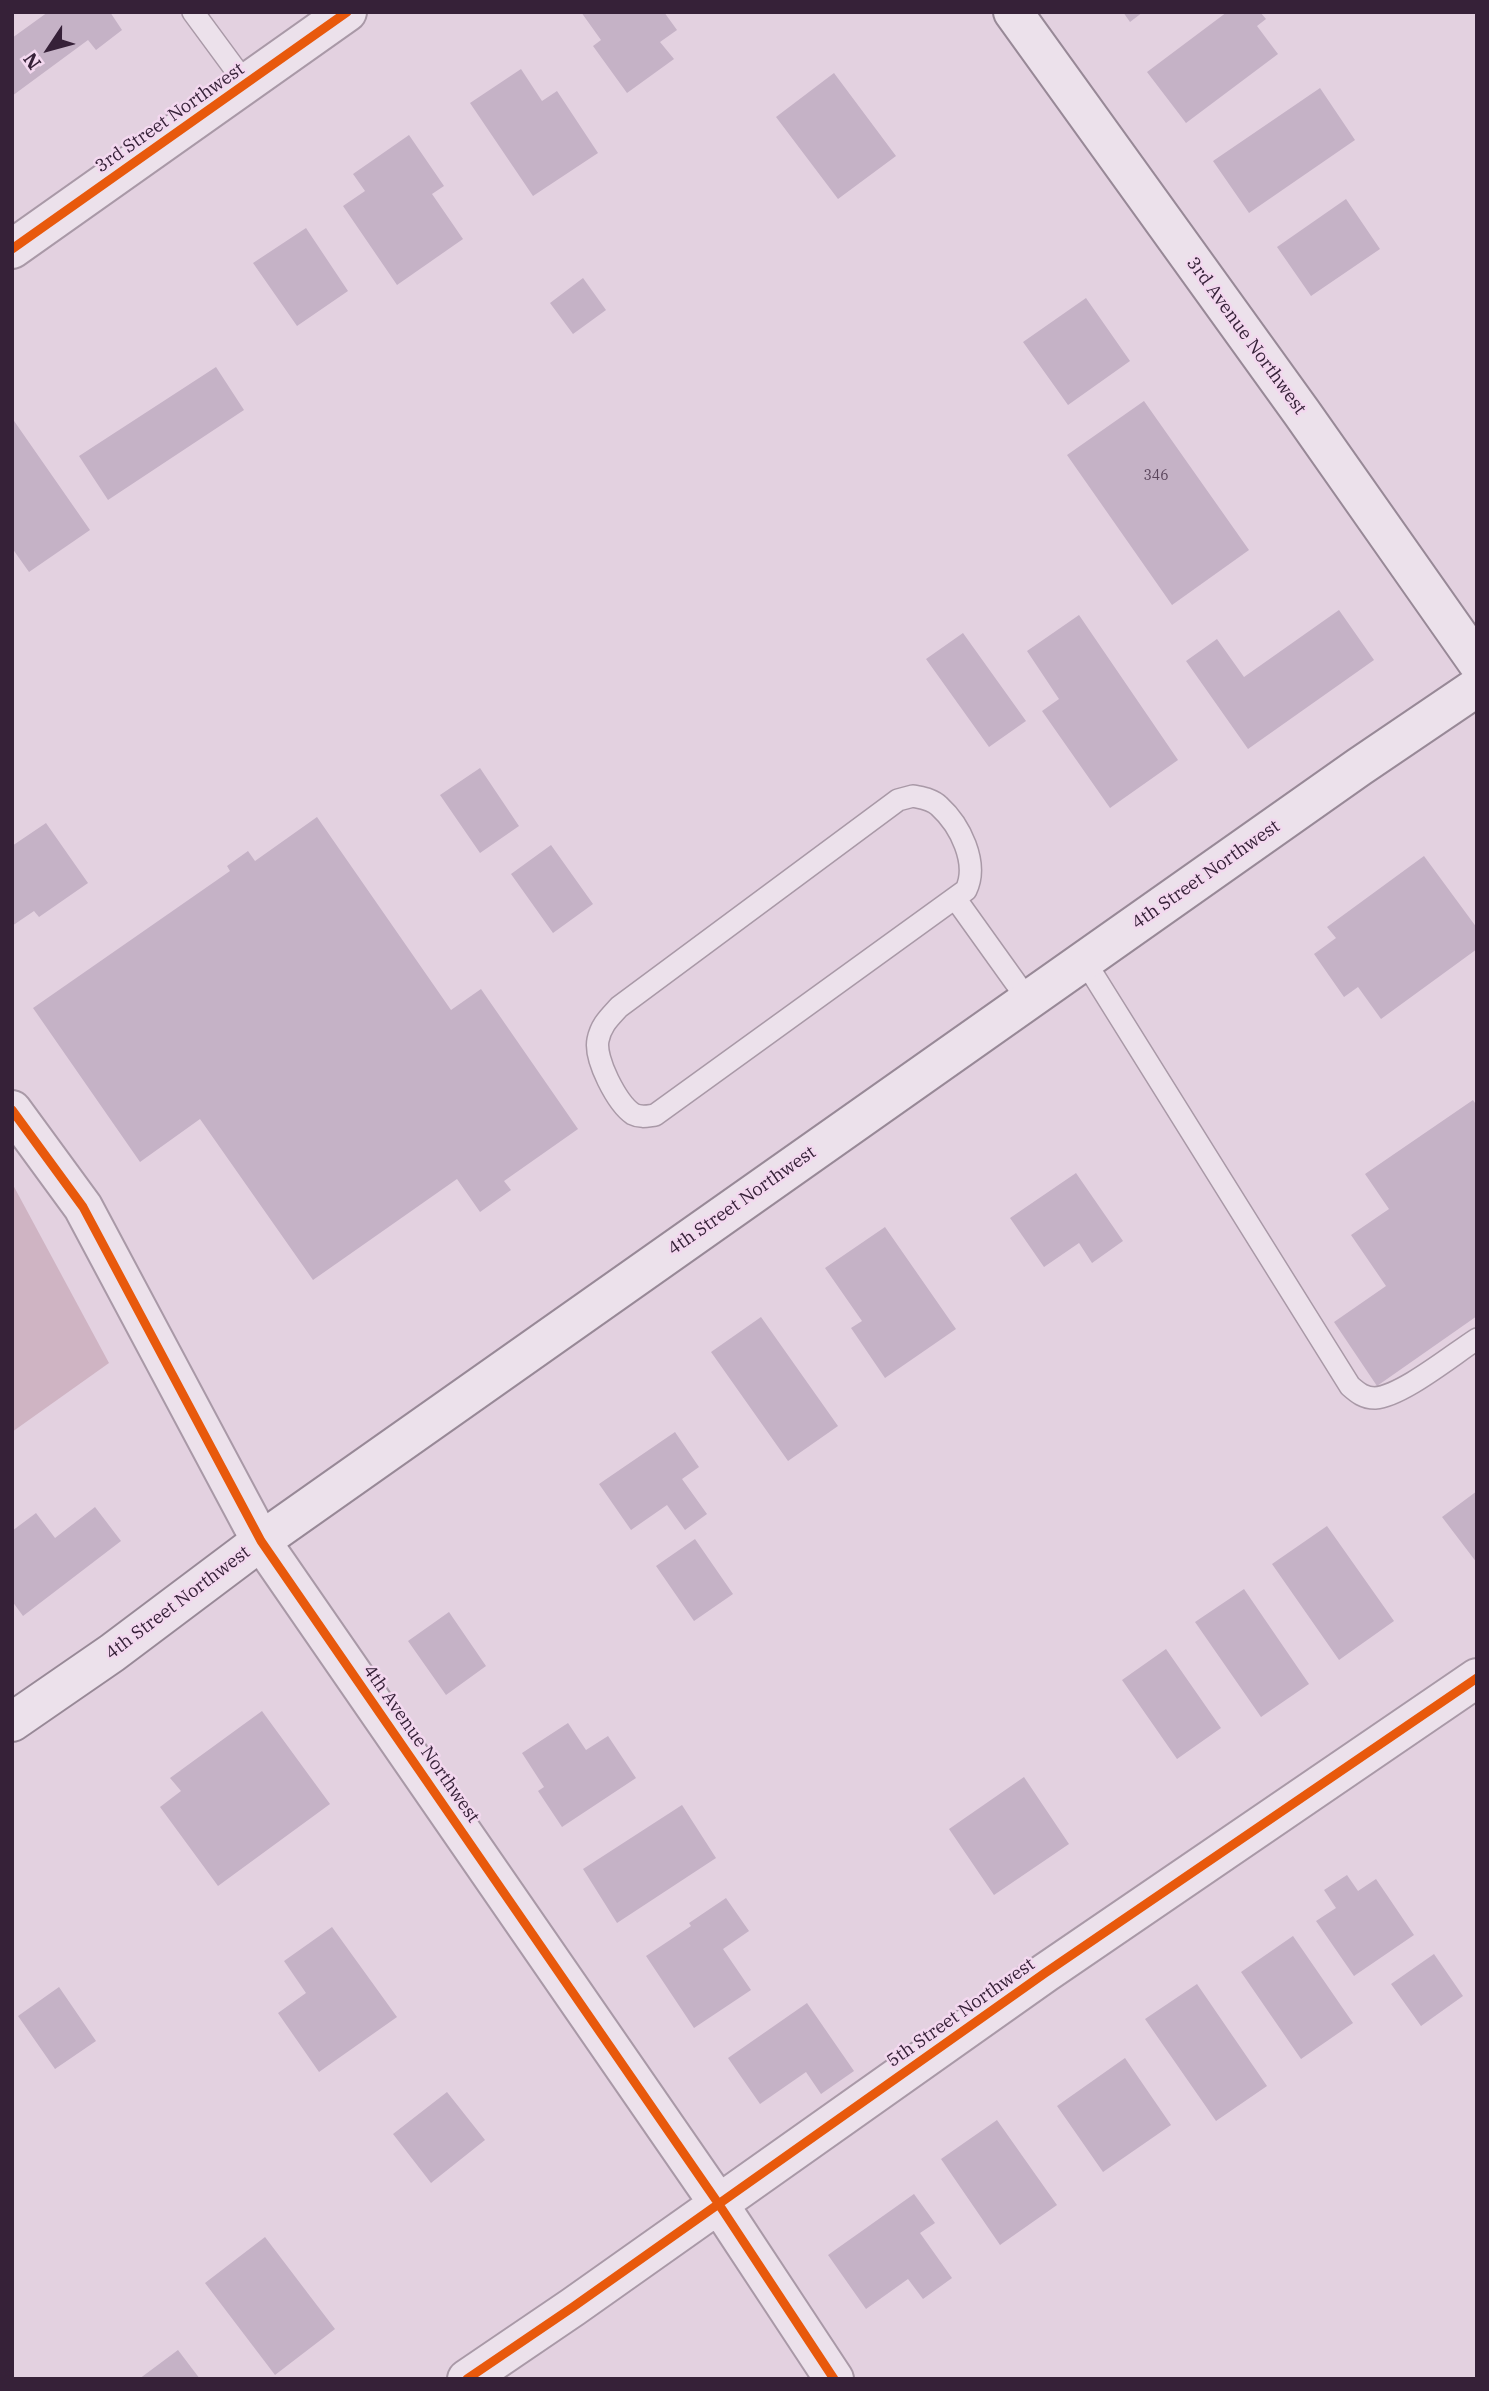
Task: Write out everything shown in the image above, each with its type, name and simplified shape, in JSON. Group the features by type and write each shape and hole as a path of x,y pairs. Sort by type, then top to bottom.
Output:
{"street":[{"name":"3rd Street Northwest","path":"12,249 346,12"},
{"name":"3rd Avenue Northwest","path":"1013,12 1302,413 1477,662"},
{"name":"4th Street Northwest","path":"12,1722 112,1653 261,1541 1084,960 1477,687"},
{"name":"4th Avenue Northwest","path":"12,1110 83,1208 261,1541 718,2203 834,2379"},
{"name":"5th Street Northwest","path":"467,2379 1045,1973 1477,1678"}],"lane":[{"path":"193,12 246,84"},
{"path":"913,796 939,805 962,838 971,862 971,878 966,890 955,898 655,1115 644,1117 632,1113 601,1066 597,1043 603,1025 619,1007 898,800 913,796"},
{"path":"955,898 1028,1000"},
{"path":"1084,960 1350,1386 1359,1394 1375,1398 1396,1392 1477,1339"}],"shaded area":[{"path":"12,1183 109,1363 12,1432"}],"building":[{"path":"48,12 110,12 122,30 96,50 88,40 12,96 12,38"},
{"path":"581,12 664,12 677,30 660,42 674,59 627,93 593,46 601,40"},
{"path":"1123,12 1143,12 1130,22"},
{"path":"1227,12 1260,12 1266,19 1257,26 1278,54 1186,123 1147,72"},
{"path":"521,69 542,101 557,91 598,153 533,196 470,103"},
{"path":"834,73 896,156 838,199 776,117"},
{"path":"1320,88 1355,140 1249,213 1213,161"},
{"path":"409,135 444,186 432,194 463,239 397,285 343,206 365,191 353,174"},
{"path":"1346,199 1380,249 1311,296 1277,247"},
{"path":"306,228 348,291 297,326 253,263"},
{"path":"583,278 606,310 573,334 550,303"},
{"path":"1086,298 1130,361 1068,405 1023,342"},
{"path":"216,367 244,410 108,500 79,456"},
{"path":"1144,401 1249,550 1172,605 1067,455"},
{"path":"12,418 90,530 29,572 12,548"},
{"path":"1339,610 1374,660 1248,749 1186,661 1217,639 1244,677"},
{"path":"1079,615 1178,760 1110,808 1042,711 1059,699 1027,651"},
{"path":"963,633 1026,721 989,747 926,659"},
{"path":"480,768 519,826 480,853 440,795"},
{"path":"317,817 451,1010 481,989 578,1129 504,1181 511,1190 480,1212 457,1179 313,1280 200,1119 140,1162 33,1008 230,871 227,866 248,851 255,861"},
{"path":"46,823 88,883 39,917 34,911 12,926 12,846"},
{"path":"551,845 593,904 553,933 511,874"},
{"path":"1424,856 1477,928 1477,949 1381,1019 1358,987 1344,997 1314,954 1336,938 1327,927"},
{"path":"1473,1100 1477,1106 1477,1316 1377,1386 1334,1322 1386,1286 1351,1235 1389,1209 1365,1174"},
{"path":"1076,1173 1123,1241 1092,1263 1079,1243 1044,1267 1010,1218"},
{"path":"885,1227 956,1329 885,1378 851,1328 862,1321 825,1268"},
{"path":"761,1317 838,1426 788,1461 711,1352"},
{"path":"675,1432 699,1467 682,1479 707,1514 685,1530 667,1505 631,1530 599,1484"},
{"path":"1477,1491 1477,1563 1442,1517"},
{"path":"95,1507 121,1541 23,1616 12,1601 12,1531 36,1513 55,1538"},
{"path":"1327,1526 1394,1621 1339,1660 1272,1564"},
{"path":"695,1539 733,1594 694,1621 656,1566"},
{"path":"1244,1589 1309,1684 1261,1717 1195,1622"},
{"path":"449,1612 486,1666 446,1695 408,1641"},
{"path":"1166,1649 1221,1728 1177,1759 1122,1680"},
{"path":"262,1711 330,1804 218,1886 160,1807 181,1791 170,1778"},
{"path":"568,1723 586,1750 608,1736 636,1778 562,1827 538,1791 544,1787 522,1753"},
{"path":"1024,1777 1069,1844 994,1895 949,1829"},
{"path":"682,1805 716,1858 617,1923 583,1869"},
{"path":"1347,1875 1358,1891 1376,1879 1414,1935 1354,1976 1316,1921 1336,1908 1324,1890"},
{"path":"726,1898 749,1931 723,1949 751,1990 694,2028 646,1956 691,1926 689,1923"},
{"path":"332,1927 397,2017 319,2072 278,2013 306,1993 284,1961"},
{"path":"1293,1936 1353,2023 1301,2059 1241,1972"},
{"path":"1434,1954 1463,1996 1421,2026 1391,1984"},
{"path":"1197,1984 1267,2086 1216,2121 1145,2019"},
{"path":"59,1987 96,2041 55,2069 18,2016"},
{"path":"807,2003 854,2071 821,2094 806,2072 760,2104 728,2058"},
{"path":"1125,2058 1171,2125 1103,2172 1057,2106"},
{"path":"447,2092 485,2140 431,2183 393,2134"},
{"path":"997,2120 1057,2205 1000,2245 941,2159"},
{"path":"914,2194 935,2223 920,2233 952,2278 923,2299 908,2279 866,2309 828,2255"},
{"path":"265,2237 335,2329 275,2375 205,2283"},
{"path":"178,2350 200,2379 139,2379"}],"cycle path":[{"path":"12,249 347,12"},
{"path":"12,1110 83,1207 261,1541 718,2203 834,2379"},
{"path":"467,2379 1045,1973 1477,1678"}]}
